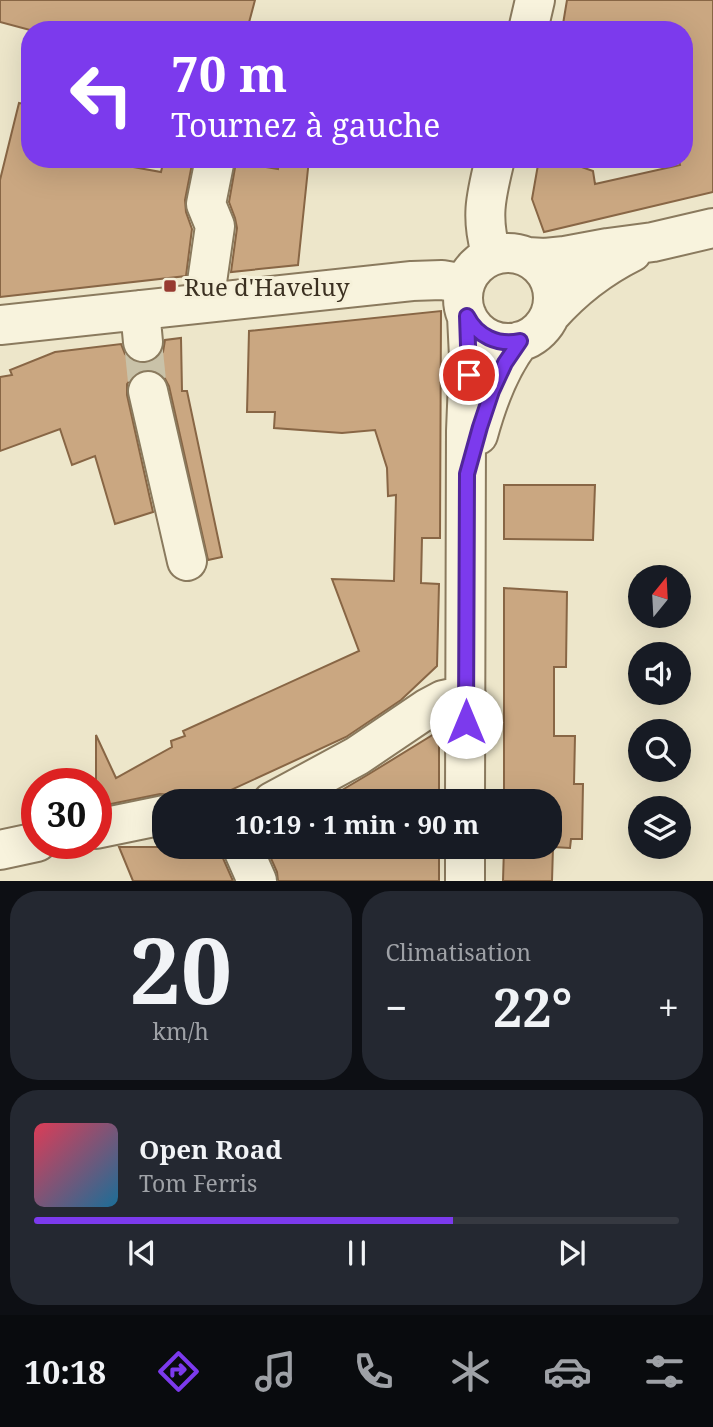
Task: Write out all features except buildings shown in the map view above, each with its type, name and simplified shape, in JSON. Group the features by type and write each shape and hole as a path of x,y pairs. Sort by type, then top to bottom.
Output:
{"street":[{"path":"530,21 535,0"},
{"path":"204,303 215,226 206,204 213,168"},
{"path":"493,168 484,221 486,237 509,257 538,265 552,288 550,315"},
{"path":"466,789 466,431 469,357 466,300 475,267 509,257 555,258 653,242 713,228"},
{"path":"0,325 142,326 204,303 429,280 453,281 466,300 474,328 485,337 506,343 533,336 565,298 596,273 653,242"},
{"path":"467,474 492,391 505,363 520,341"},
{"path":"148,391 187,561"},
{"path":"296,789 357,756 428,708 443,700 466,695"},
{"path":"112,826 152,817"},
{"path":"0,850 21,845"},
{"path":"247,859 257,881"},
{"path":"465,859 465,881"}],"tunnel":[{"path":"143,342 148,391"}],"place":[{"name":"Rue d'Haveluy","path":"170,286"}],"route":[{"path":"466,722 467,474 492,391 505,363 520,341 506,343 485,337 474,328 467,316 469,375"}]}
